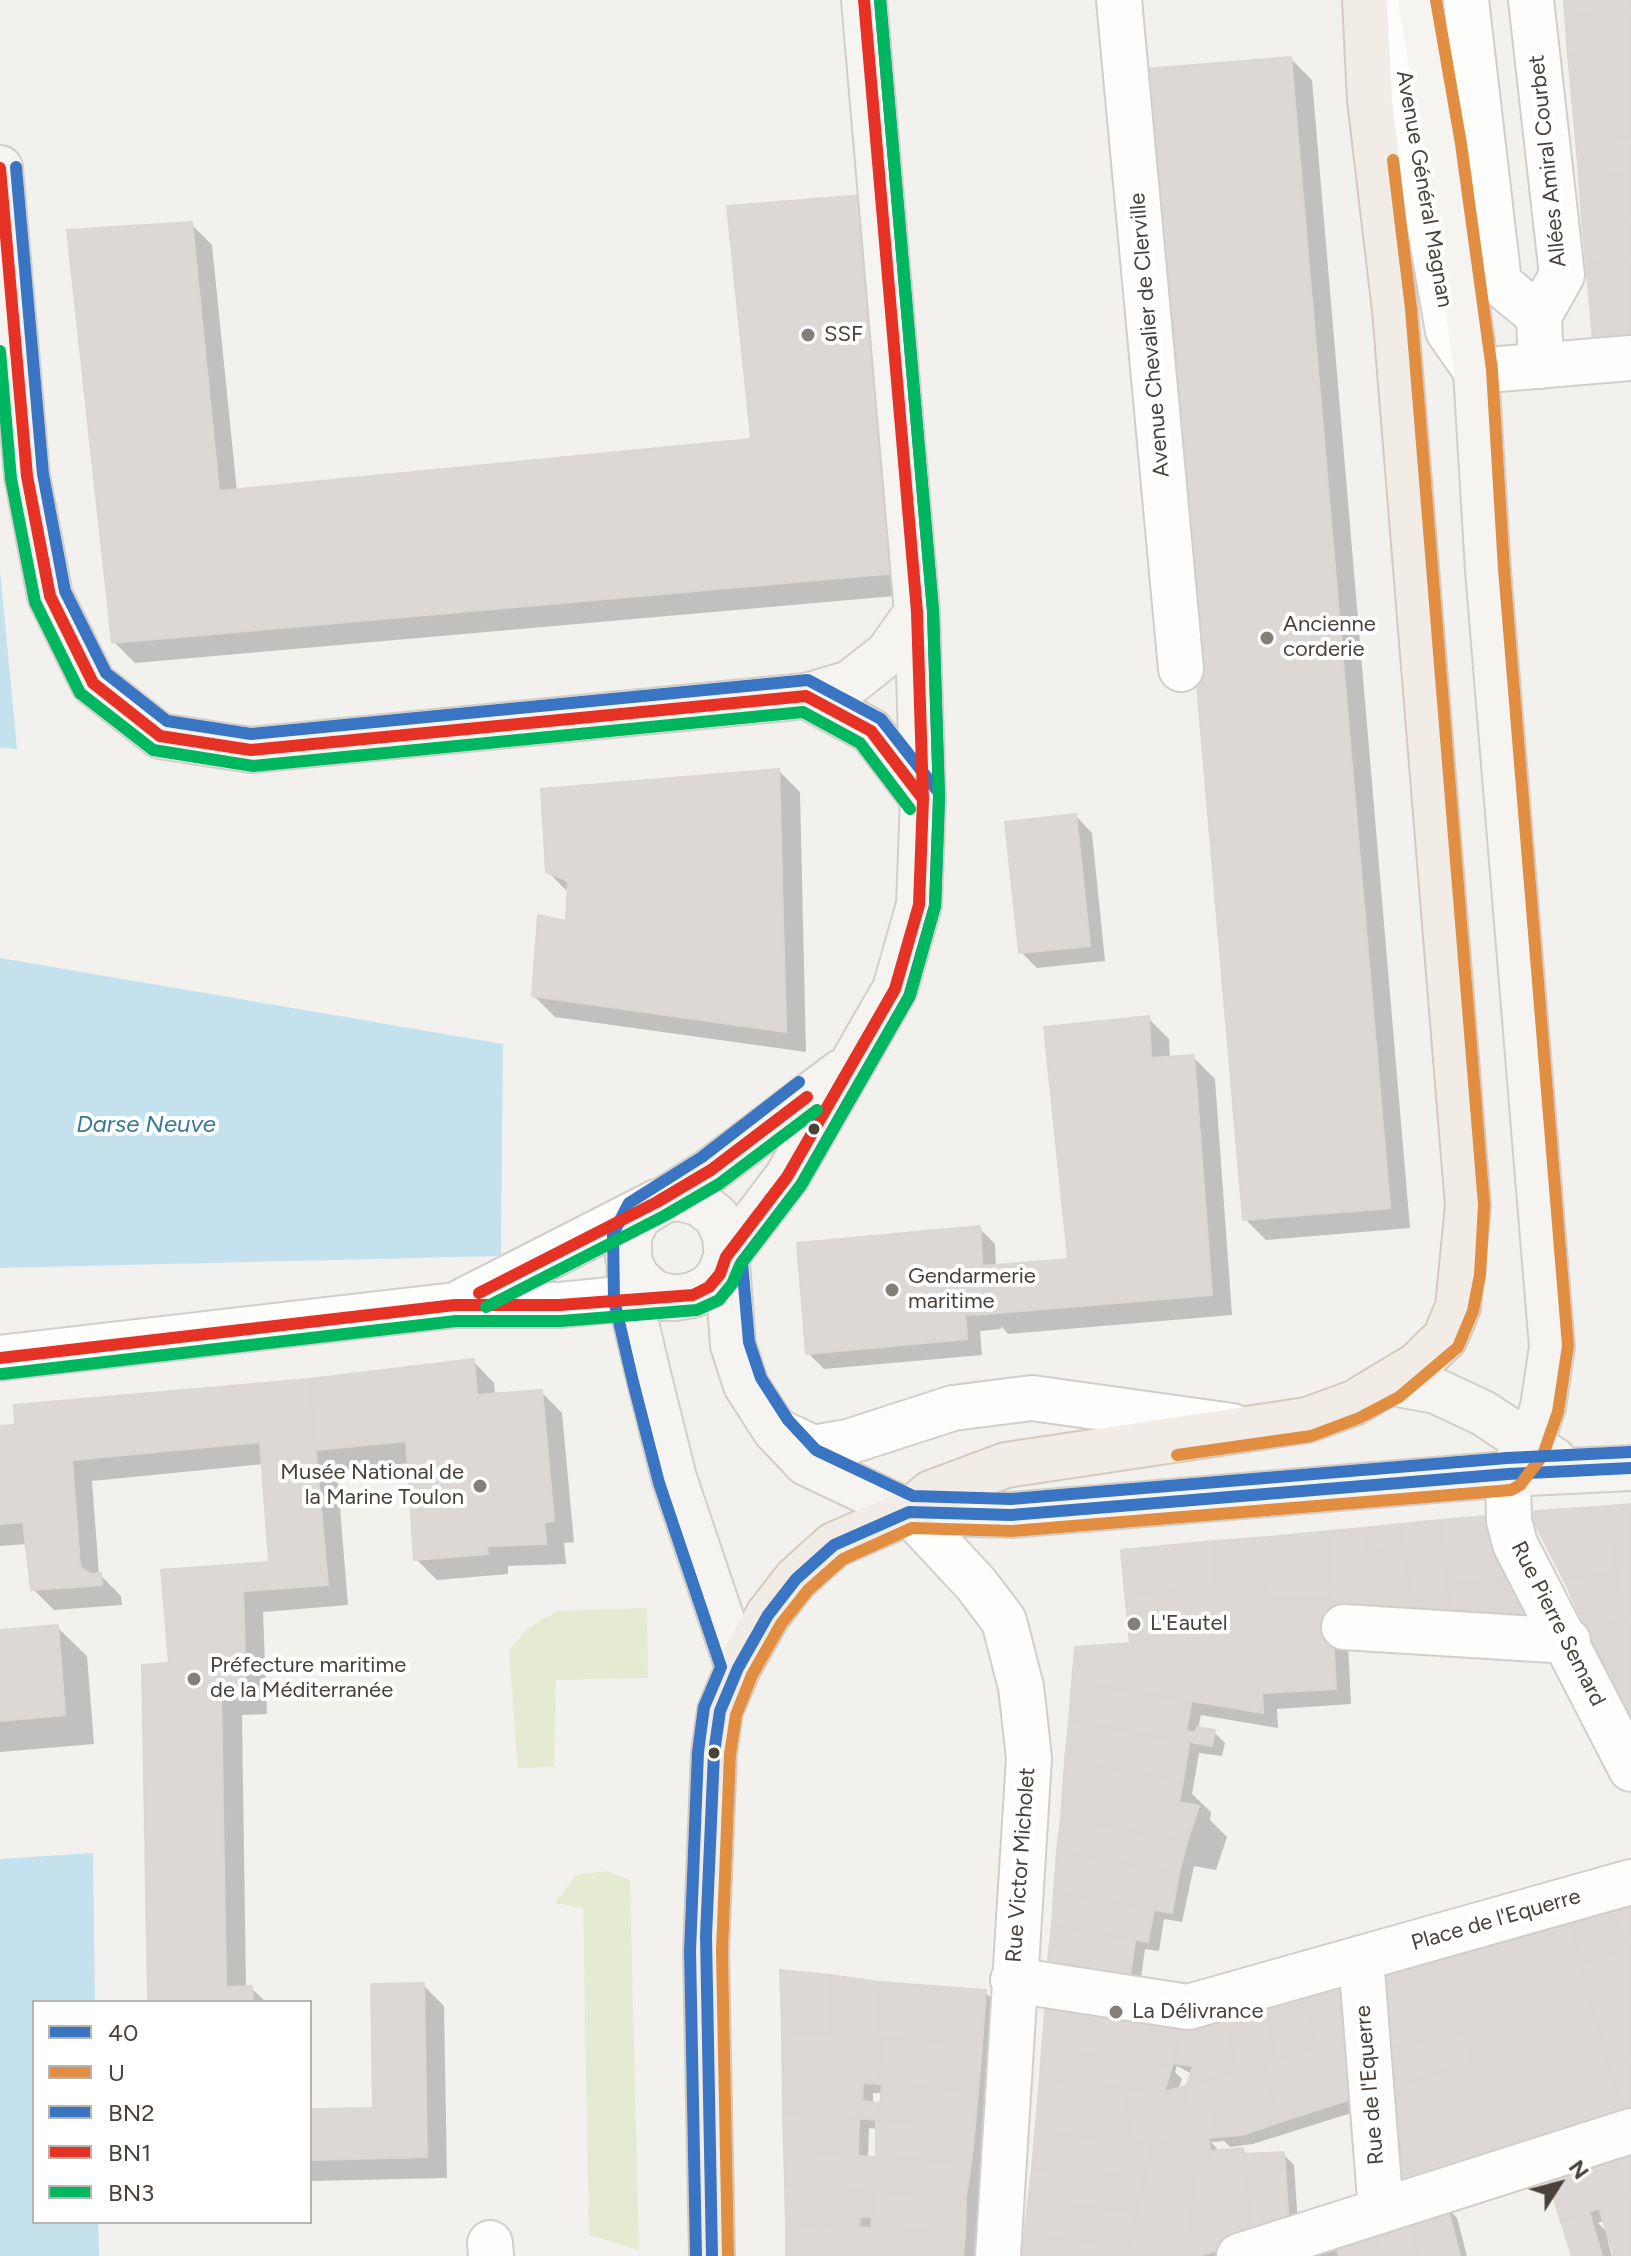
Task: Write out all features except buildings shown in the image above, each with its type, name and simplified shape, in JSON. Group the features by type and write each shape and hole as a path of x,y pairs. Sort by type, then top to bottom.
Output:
{"main road":[{"name":"Avenue Général Magnan","path":"712,2256 706,1936 714,1753 720,1711 738,1668 768,1615 796,1579 834,1545 909,1512 931,1493 1006,1465 1307,1420 1354,1403 1392,1383 1445,1338 1458,1307 1468,1206 1396,325 1370,100 1365,0"}],"street":[{"path":"0,1358 455,1305 560,1305 629,1278 637,1278 654,1293 675,1298 693,1295 709,1287 720,1274 726,1257 787,1177 856,1062 895,989 919,905 923,799 917,612 864,0"},
{"name":"Avenue Chevalier de Clerville","path":"1119,0 1181,669"},
{"name":"Avenue Général Magnan","path":"1390,0 1448,331 1476,371"},
{"name":"Avenue Général Magnan","path":"1420,0 1445,146 1476,371 1488,570 1552,1347 1543,1407 1519,1460"},
{"path":"1466,0 1499,283 1539,316 1541,366"},
{"name":"Allées Amiral Courbet","path":"1531,0 1562,275 1539,316"},
{"path":"0,168 27,476 50,596 93,683 160,736 251,750 806,696 850,683 888,653 917,612"},
{"path":"1476,371 1631,358"},
{"path":"806,696 871,731 923,799"},
{"path":"455,1305 657,1202 711,1170 856,1062"},
{"path":"738,1668 674,1478 649,1378 629,1278 629,1235 639,1216 657,1202 678,1198 699,1203 716,1216 725,1235 737,1359 746,1385 775,1430 806,1463 909,1512 1011,1515 1519,1460 1573,1472 1631,1468"},
{"path":"1392,1383 1436,1391 1483,1413 1519,1460"},
{"path":"775,1430 813,1448 848,1442 953,1408 1032,1398 1246,1428"},
{"name":"Rue Pierre Semard","path":"1519,1460 1509,1521 1515,1544 1568,1641 1631,1769"},
{"name":"Rue Victor Micholet","path":"909,1512 976,1584 1004,1621 1021,1687 1029,1758 998,2256"},
{"path":"1344,1627 1568,1641"},
{"name":"Place de l'Equerre","path":"1013,1980 1188,2007 1631,1882"},
{"name":"Rue de l'Equerre","path":"1361,1958 1381,2211"},
{"path":"1239,2256 1631,2131"}],"green space":[{"path":"647,1608 648,1678 556,1680 554,1767 518,1768 509,1651 527,1629 557,1611"},
{"path":"607,1871 630,1880 639,2250 589,2235 583,1908 555,1903 576,1875"}],"water":[{"path":"0,569 17,749 0,748"},
{"name":"Darse Neuve","path":"0,958 503,1044 501,1256 0,1268"},
{"path":"93,1853 95,2000 32,2000 32,2224 98,2224 99,2256 0,2256 0,1859"}],"transit line":[{"name":"BN1","path":"0,1358 455,1305 560,1305 693,1295 709,1287 720,1274 726,1257 787,1177 895,989 919,905 923,799 917,612 864,0"},
{"name":"BN2","path":"880,0 933,611 939,798 935,906 909,997 801,1185 742,1262 749,1342 761,1378 788,1420 816,1450 913,1496 1011,1499 1507,1458 1630,1452"},
{"name":"BN3","path":"2,1374 456,1321 561,1321 697,1310 719,1300 732,1284 740,1265 801,1185 910,995 935,906 939,798 933,611 880,0"},
{"name":"U","path":"728,2256 722,1951 730,1754 736,1715 752,1675 781,1624 808,1590 843,1559 912,1528 1012,1531 1511,1490 1520,1485 1543,1455 1558,1412 1568,1346 1504,569 1492,370 1461,144 1436,0"},
{"name":"U","path":"1177,1455 1311,1436 1359,1418 1399,1397 1458,1347 1473,1311 1480,1275 1484,1205 1411,309 1393,160"},
{"name":"BN2","path":"16,167 43,474 65,591 106,673 167,721 251,734 808,680 881,719 936,789"},
{"name":"BN1","path":"0,168 27,476 50,596 93,683 160,736 251,750 806,696 871,731 923,799"},
{"name":"BN3","path":"0,351 11,479 35,602 80,693 153,750 253,766 803,712 860,743 910,809"},
{"name":"BN2","path":"696,2256 690,1951 698,1752 704,1707 721,1667 659,1483 633,1382 614,1300 613,1234 629,1203 702,1157 799,1082"},
{"name":"BN1","path":"479,1293 657,1202 711,1170 807,1097"},
{"name":"BN3","path":"486,1307 664,1216 719,1184 817,1110"},
{"name":"40","path":"712,2256 706,1936 714,1753 720,1711 738,1668 768,1615 796,1579 834,1545 909,1512 1011,1515 1508,1474 1631,1468"}],"place":[{"name":"SSF","path":"808,335"},
{"name":"Ancienne corderie","path":"1267,638"},
{"name":"Gendarmerie maritime","path":"892,1290"},
{"name":"Musée National de la Marine Toulon","path":"480,1486"},
{"name":"L'Eautel","path":"1134,1624"},
{"name":"Préfecture maritime de la Méditerranée","path":"194,1679"},
{"name":"La Délivrance","path":"1116,2012"}]}
